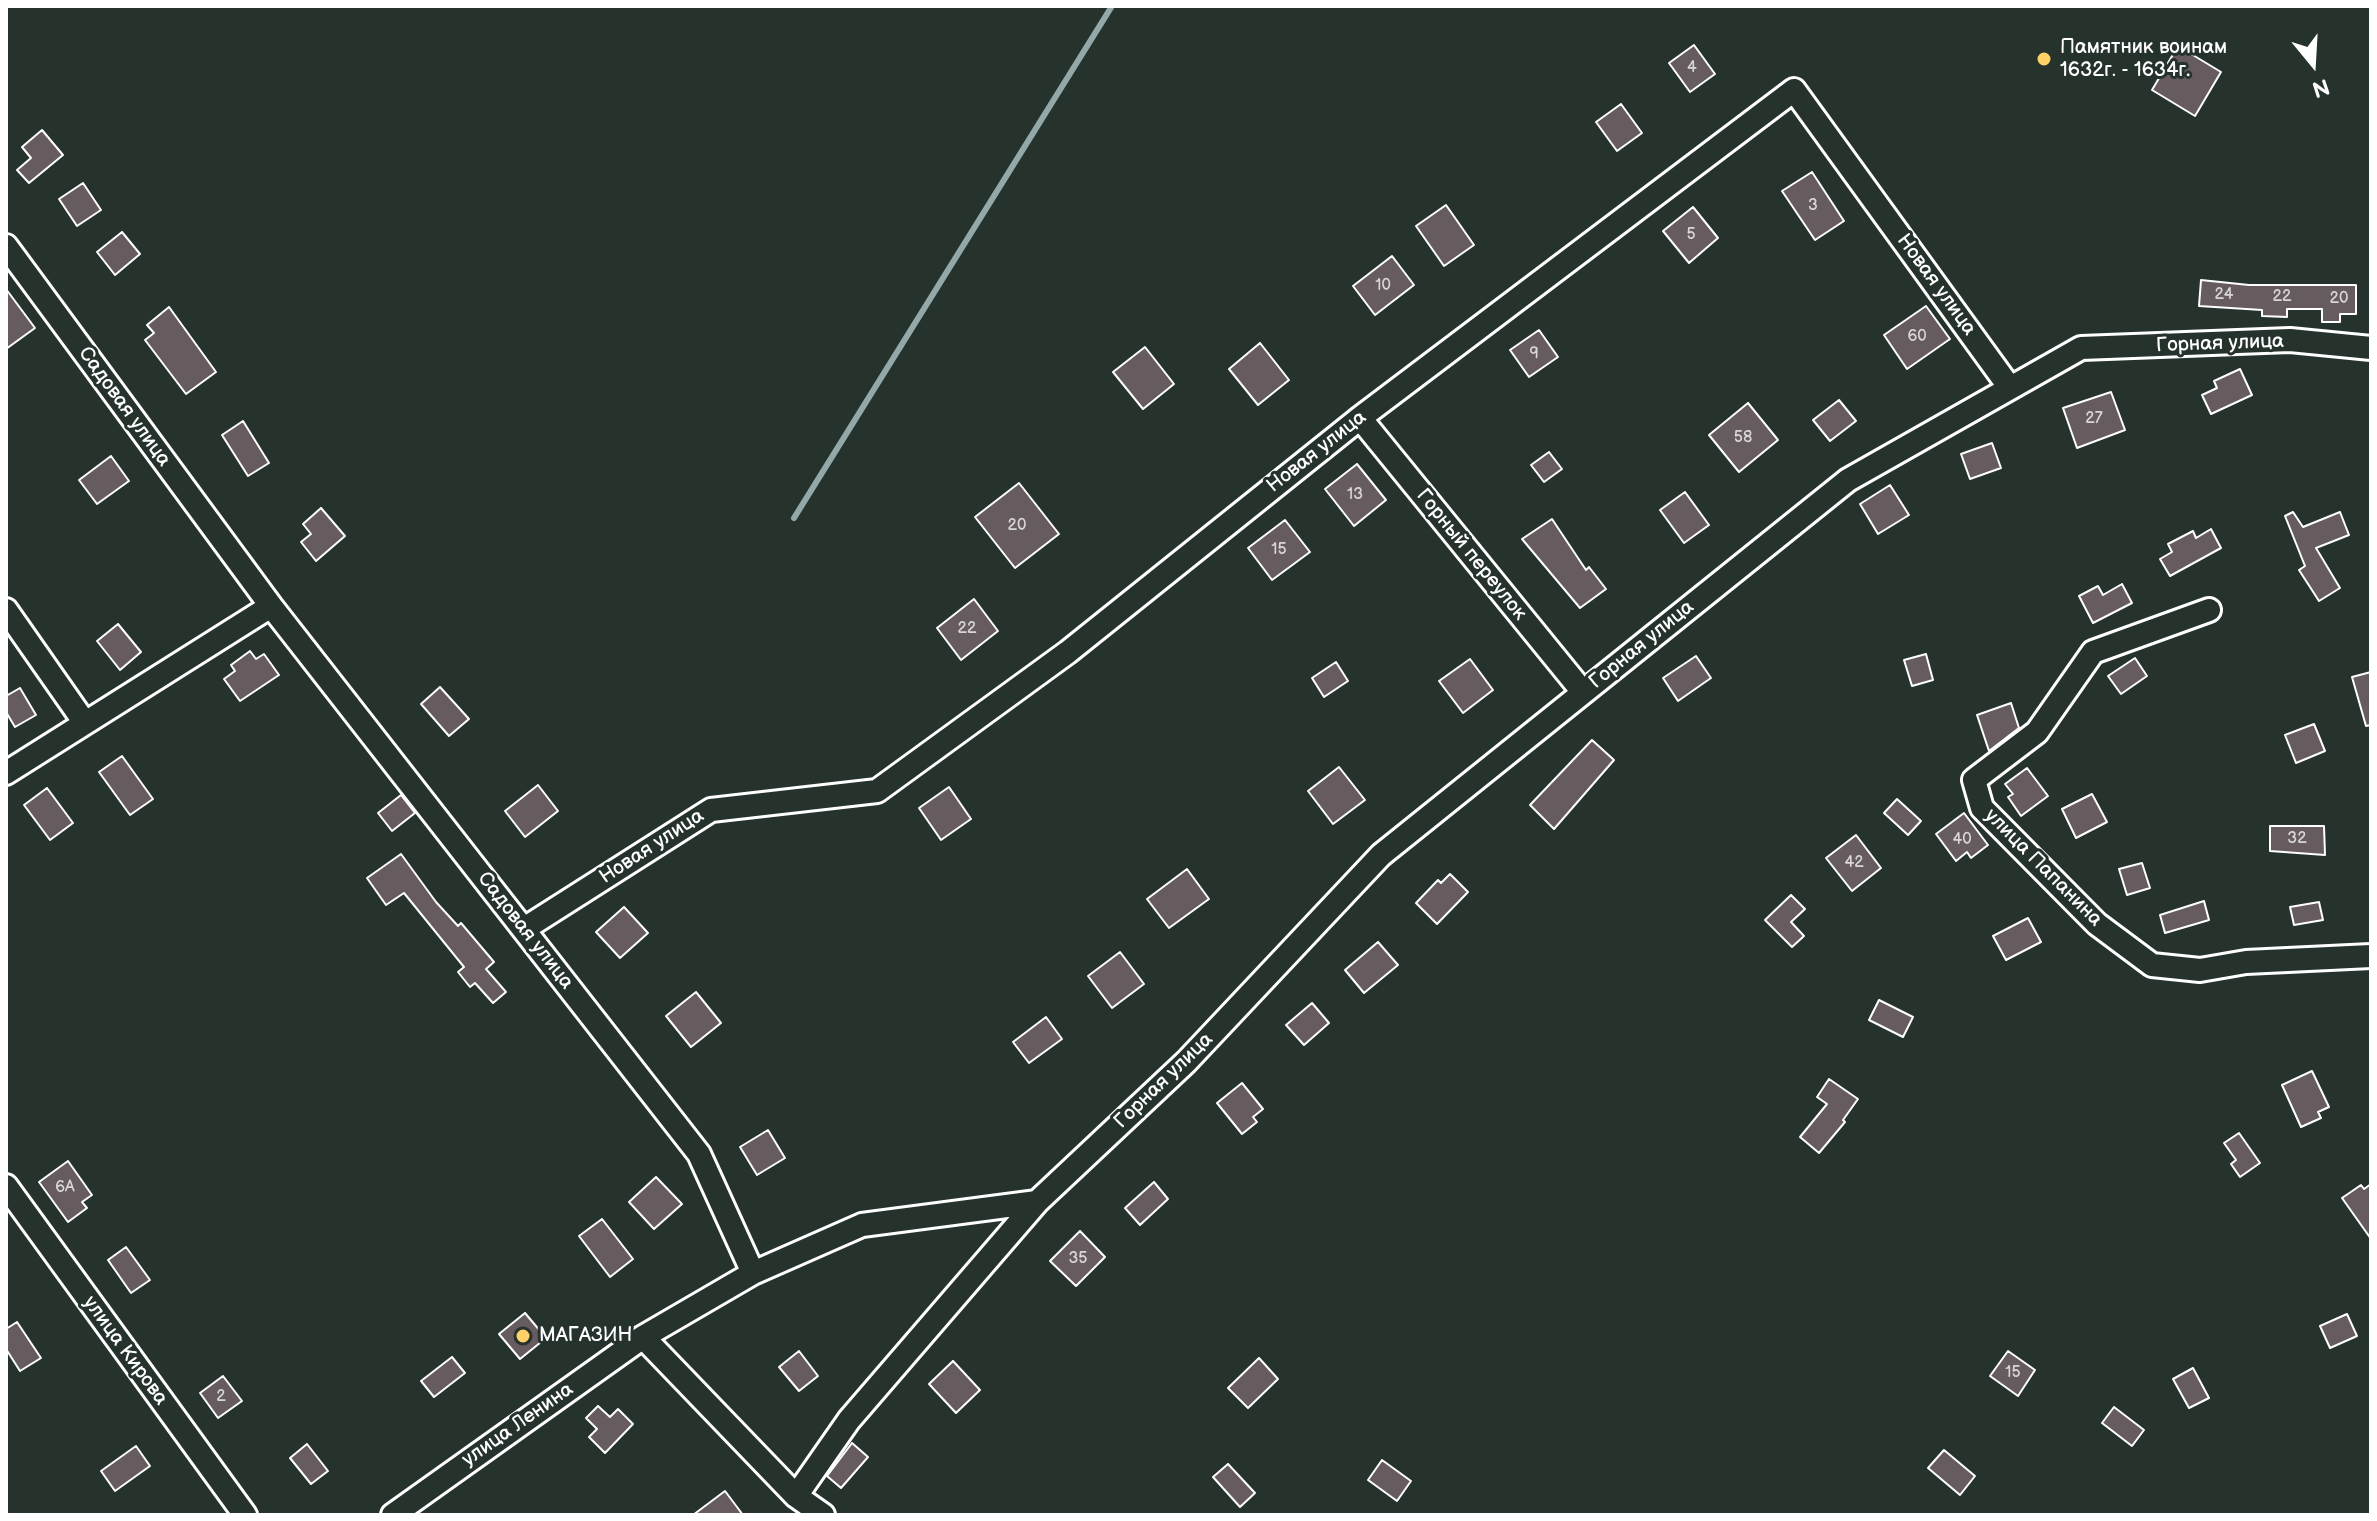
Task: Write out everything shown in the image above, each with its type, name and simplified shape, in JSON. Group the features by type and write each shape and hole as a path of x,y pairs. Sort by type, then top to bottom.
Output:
{"street":[{"name":"Новая улица","path":"524,929 711,810 877,791 1068,652 1360,418 1794,90 2004,379"},
{"name":"Садовая улица","path":"6,246 271,606 699,1154 753,1273"},
{"name":"Горная улица","path":"796,1496 849,1420 1037,1202 1186,1062 1381,855 1848,480 2004,379 2081,348 2290,340 2371,348"},
{"name":"Горный переулок","path":"1360,418 1583,692"},
{"path":"6,773 271,606"},
{"path":"6,610 85,723"},
{"name":"улица Папанина","path":"2209,610 2093,652 2037,732 1974,780 1982,808 2097,924 2152,965 2200,970 2246,962 2371,956"},
{"name":"улица Кирова","path":"6,1186 245,1515"},
{"name":"улица Ленина","path":"393,1515 643,1337 753,1273 862,1225 1037,1202"},
{"path":"643,1337 796,1496 823,1515"}],"building":[{"path":"1694,45 1715,74 1690,92 1669,63"},
{"path":"2178,46 2221,72 2195,116 2152,90"},
{"path":"1621,104 1642,133 1617,151 1596,122"},
{"path":"42,130 63,155 29,183 17,170 31,158 22,147"},
{"path":"1812,172 1844,221 1815,240 1782,191"},
{"path":"83,183 101,210 77,226 59,199"},
{"path":"1446,205 1474,245 1444,266 1416,226"},
{"path":"1693,207 1718,238 1689,263 1663,231"},
{"path":"122,232 140,254 115,275 97,252"},
{"path":"1392,256 1414,285 1375,315 1353,286"},
{"path":"2201,280 2249,285 2356,285 2356,314 2340,314 2340,322 2322,322 2322,309 2287,309 2287,317 2262,316 2262,310 2199,306"},
{"path":"6,289 35,328 6,349"},
{"path":"1926,306 1950,339 1907,369 1884,335"},
{"path":"169,307 216,372 186,394 145,340 154,333 147,325"},
{"path":"1539,330 1558,357 1529,377 1510,350"},
{"path":"1260,343 1289,380 1258,405 1229,369"},
{"path":"1145,347 1174,384 1143,409 1113,372"},
{"path":"2240,369 2252,395 2211,414 2202,395 2217,388 2214,381"},
{"path":"2111,392 2125,430 2077,448 2063,408"},
{"path":"1839,400 1856,421 1830,441 1813,420"},
{"path":"1748,403 1778,440 1739,472 1709,435"},
{"path":"243,421 269,463 248,476 222,435"},
{"path":"1992,443 2001,468 1970,479 1961,454"},
{"path":"1549,452 1562,469 1544,482 1531,465"},
{"path":"111,456 129,481 97,504 79,480"},
{"path":"1357,464 1386,500 1354,526 1325,489"},
{"path":"1019,483 1059,534 1015,568 975,517"},
{"path":"1890,485 1909,515 1878,534 1860,504"},
{"path":"1685,492 1709,525 1684,543 1660,510"},
{"path":"321,508 345,536 316,561 301,542 311,534 303,524"},
{"path":"2293,512 2303,527 2340,512 2349,535 2316,548 2340,588 2319,601 2299,570 2305,566 2285,516"},
{"path":"1552,519 1586,570 1589,567 1606,589 1580,608 1522,539"},
{"path":"1285,520 1310,552 1272,580 1248,548"},
{"path":"2211,529 2221,548 2170,576 2160,559 2172,552 2168,544 2193,531 2196,538"},
{"path":"2122,584 2132,603 2093,623 2079,596 2098,586 2103,595"},
{"path":"974,599 998,631 961,660 937,628"},
{"path":"118,624 141,652 120,670 97,641"},
{"path":"250,651 256,659 264,654 279,675 240,701 224,679 235,671 231,665"},
{"path":"1926,654 1933,680 1912,686 1904,660"},
{"path":"1696,656 1711,678 1678,701 1663,678"},
{"path":"2135,658 2147,676 2121,694 2108,676"},
{"path":"1470,659 1493,690 1463,713 1439,681"},
{"path":"1336,662 1348,681 1324,697 1312,678"},
{"path":"2371,672 2371,725 2366,726 2352,677"},
{"path":"440,687 469,719 449,736 421,704"},
{"path":"20,688 36,715 15,727 6,712 6,696"},
{"path":"2011,703 2019,728 1989,751 1977,715"},
{"path":"2314,724 2325,751 2296,763 2285,735"},
{"path":"1592,740 1614,760 1554,829 1530,805"},
{"path":"122,756 153,799 130,815 99,772"},
{"path":"1339,767 1365,800 1333,824 1308,791"},
{"path":"2027,768 2048,796 2021,816 2008,797 2013,794 2005,784"},
{"path":"538,785 558,811 525,837 505,811"},
{"path":"949,787 971,819 941,840 919,808"},
{"path":"47,788 73,823 50,840 24,805"},
{"path":"2092,794 2107,822 2076,838 2062,809"},
{"path":"401,795 415,813 392,831 378,813"},
{"path":"1897,799 1921,821 1908,835 1884,813"},
{"path":"1964,813 1988,845 1971,858 1967,852 1956,861 1936,834"},
{"path":"2270,826 2324,826 2325,855 2270,851"},
{"path":"1856,835 1881,868 1852,891 1826,858"},
{"path":"401,854 436,902 458,926 461,923 494,962 486,969 506,992 493,1003 475,983 470,987 458,972 464,967 404,893 386,905 367,878"},
{"path":"2142,863 2150,888 2127,895 2119,869"},
{"path":"1187,869 1209,899 1169,928 1147,899"},
{"path":"1450,874 1468,892 1437,924 1416,903 1438,880 1441,883"},
{"path":"1791,895 1805,909 1791,922 1804,936 1792,947 1765,920"},
{"path":"2204,901 2209,920 2165,933 2160,915"},
{"path":"2319,902 2323,920 2294,925 2290,907"},
{"path":"624,907 648,933 620,958 596,932"},
{"path":"2028,918 2041,942 2006,960 1993,936"},
{"path":"1378,942 1398,965 1364,993 1345,970"},
{"path":"1120,952 1144,984 1112,1008 1088,976"},
{"path":"696,992 721,1023 691,1047 666,1016"},
{"path":"1879,1000 1913,1017 1903,1037 1869,1020"},
{"path":"1312,1003 1329,1023 1304,1045 1286,1025"},
{"path":"1046,1017 1062,1039 1029,1063 1013,1042"},
{"path":"2312,1071 2329,1107 2318,1112 2321,1118 2301,1127 2282,1085"},
{"path":"1829,1079 1858,1099 1843,1120 1845,1122 1819,1153 1800,1137 1827,1104 1817,1097"},
{"path":"1242,1083 1263,1109 1253,1117 1257,1122 1242,1134 1217,1103"},
{"path":"768,1130 785,1158 757,1175 740,1147"},
{"path":"2239,1133 2260,1163 2240,1177 2231,1164 2236,1160 2224,1143"},
{"path":"68,1161 92,1195 82,1202 87,1208 68,1222 39,1182"},
{"path":"656,1177 682,1204 654,1229 629,1202"},
{"path":"1154,1182 1168,1199 1140,1225 1125,1208"},
{"path":"2371,1184 2371,1239 2342,1198 2361,1185 2364,1189"},
{"path":"602,1219 633,1259 610,1277 579,1236"},
{"path":"1080,1231 1105,1257 1076,1286 1050,1261"},
{"path":"126,1247 150,1280 131,1293 108,1260"},
{"name":"МАГАЗИН","path":"525,1313 546,1338 520,1359 499,1334"},
{"path":"2347,1314 2357,1336 2330,1348 2320,1326"},
{"path":"17,1322 41,1358 20,1371 6,1349 6,1329"},
{"path":"799,1351 818,1376 799,1391 779,1367"},
{"path":"2008,1351 2035,1370 2018,1396 1990,1376"},
{"path":"452,1357 465,1373 434,1397 421,1381"},
{"path":"1259,1358 1278,1379 1248,1408 1228,1388"},
{"path":"953,1361 980,1390 956,1413 929,1384"},
{"path":"2193,1368 2209,1398 2189,1408 2173,1379"},
{"path":"223,1376 242,1401 218,1418 200,1393"},
{"path":"598,1406 610,1417 618,1409 633,1424 605,1453 589,1437 597,1429 586,1418"},
{"path":"2114,1407 2144,1430 2132,1446 2102,1423"},
{"path":"852,1443 868,1457 841,1488 827,1476"},
{"path":"307,1444 328,1471 311,1484 290,1458"},
{"path":"136,1446 150,1466 115,1491 101,1471"},
{"path":"1944,1450 1975,1476 1960,1495 1928,1468"},
{"path":"1382,1460 1411,1481 1397,1501 1368,1480"},
{"path":"1228,1464 1255,1493 1240,1507 1213,1477"},
{"path":"725,1491 743,1515 693,1515"}],"waterway":[{"path":"794,518 1112,6"}],"place":[{"name":"Памятник воинам 1632г. - 1634г.","path":"2044,59"},
{"name":"МАГАЗИН","path":"523,1336"}]}
